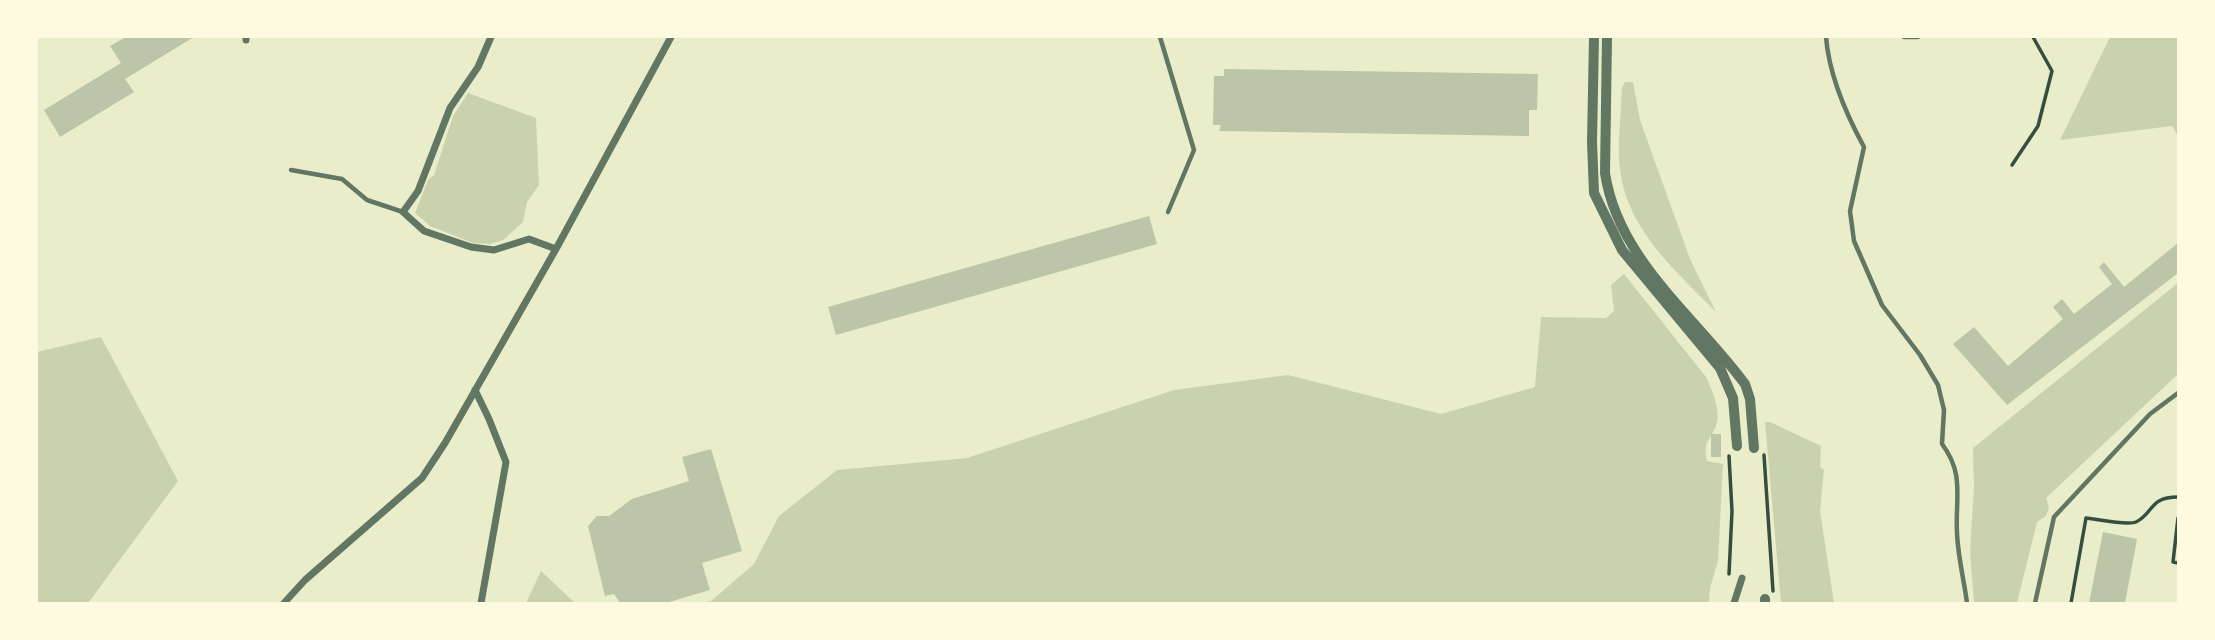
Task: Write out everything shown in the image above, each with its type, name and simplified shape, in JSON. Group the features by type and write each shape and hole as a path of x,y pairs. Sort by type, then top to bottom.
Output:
{"street":[{"path":"491,37 478,67 450,108 418,191 402,212 424,231 471,247 494,250 529,239 556,249"},
{"path":"284,603 304,580 422,478 445,443 556,249 671,37"},
{"path":"1594,37 1591,142 1594,193 1622,250 1720,368 1732,398 1733,448"},
{"path":"1607,37 1605,173 1611,200 1636,254 1745,384 1750,399 1754,448"},
{"path":"475,390 506,462 481,603"},
{"path":"1734,603 1742,578"}],"lane":[{"path":"1160,37 1194,150 1168,212"},
{"path":"1826,37 1832,74 1864,147 1850,211 1854,241 1882,305 1920,355 1938,385 1944,410 1942,444 1952,457 1956,476 1956,530 1967,603"},
{"path":"1904,37 1918,37"},
{"path":"291,170 342,179 367,200 402,212"},
{"path":"2035,603 2054,517 2150,414 2178,393"}],"path":[{"path":"2012,165 2038,126 2052,71 2033,37"},
{"path":"1726,584 1732,546 1733,448"},
{"path":"2071,603 2086,518 2126,524 2137,522 2159,500 2178,497"},
{"path":"2178,518 2173,562 2178,563"}],"green space":[{"path":"2110,37 2178,37 2178,136 2172,126 2060,140"},
{"path":"1625,82 1633,82 1640,120 1690,259 1716,312 1670,265 1643,231 1625,192 1620,170 1619,140 1622,88"},
{"path":"468,93 536,118 539,185 527,202 523,222 503,240 490,244 473,243 430,226 415,213 428,180 434,175 453,116"},
{"path":"1624,274 1706,377 1713,393 1718,417 1707,443 1706,454 1707,461 1723,464 1718,561 1710,588 1709,603 701,603 711,601 754,564 779,516 837,470 967,458 1174,390 1288,375 1441,414 1535,387 1541,317 1606,318 1614,311 1611,285"},
{"path":"2178,283 2178,374 2046,498 2049,507 2046,516 2037,522 2017,603 1974,603 1970,551 1974,487 1973,448"},
{"path":"101,337 178,481 88,603 37,603 37,352"},
{"path":"1765,422 1821,446 1820,467 1824,470 1820,511 1834,603 1781,603"},
{"path":"541,571 575,603 526,603"}],"building":[{"path":"126,37 194,37 125,79 134,92 60,137 44,110 121,63 110,46"},
{"path":"1224,69 1538,74 1537,110 1529,110 1529,136 1219,131 1221,125 1213,125 1214,76 1224,76"},
{"path":"1149,216 1157,244 836,335 828,307"},
{"path":"2178,243 2178,273 2007,405 1953,344 1974,327 2008,366 2063,319 2053,307 2062,299 2074,314 2112,284 2099,267 2104,262 2124,287"},
{"path":"1711,434 1721,434 1721,457 1711,457"},
{"path":"711,449 742,551 702,563 710,590 666,603 620,603 614,594 605,596 588,526 597,516 609,516 632,499 689,481 682,457"},
{"path":"2103,532 2137,539 2125,603 2089,603"}]}
